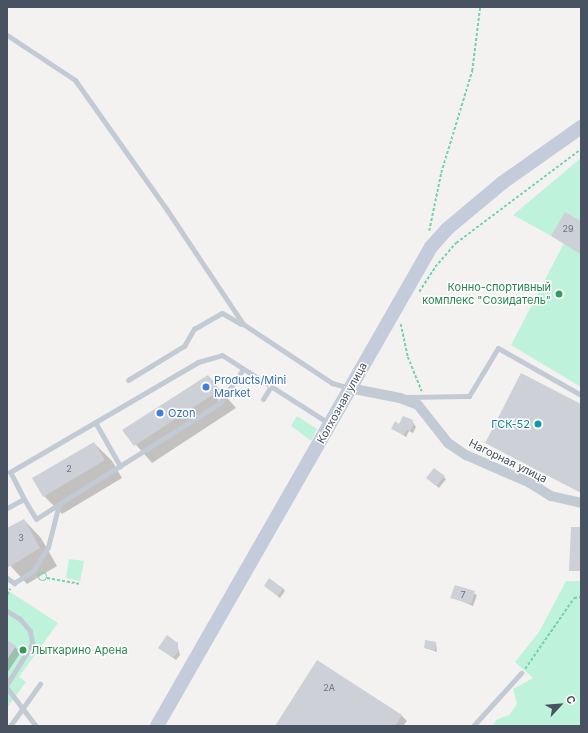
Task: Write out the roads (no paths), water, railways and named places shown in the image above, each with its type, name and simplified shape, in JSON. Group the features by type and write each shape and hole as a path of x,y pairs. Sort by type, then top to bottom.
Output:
{"street":[{"name":"Колхозная улица","path":"157,726 424,257 439,238 502,184 581,127"},
{"name":"Нагорная улица","path":"349,388 400,398 418,405 448,443 466,455 530,483 552,496 581,503"}],"lane":[{"path":"7,35 75,80 243,324"},
{"path":"128,380 184,346 194,329 222,313 243,324 332,382 349,388"},
{"path":"400,398 468,396 498,348 581,396"},
{"path":"243,369 220,403 36,519 10,472 198,362 222,356 271,386 330,424"},
{"path":"263,398 271,386"},
{"path":"95,422 120,466"},
{"path":"7,508 24,499"},
{"path":"7,578 14,582 33,571 48,547 59,504"},
{"path":"7,611 20,619 30,631 32,644 7,684"},
{"path":"472,726 521,674"},
{"path":"10,726 40,684"},
{"path":"7,688 36,726"}],"place":[{"name":"Конно-спортивный комплекс \"Созидатель\"","path":"559,294"},
{"name":"Products/Mini Market","path":"206,387"},
{"name":"Ozon","path":"160,413"},
{"name":"ГСК-52","path":"538,424"},
{"name":"Лыткарино Арена","path":"23,650"}]}
